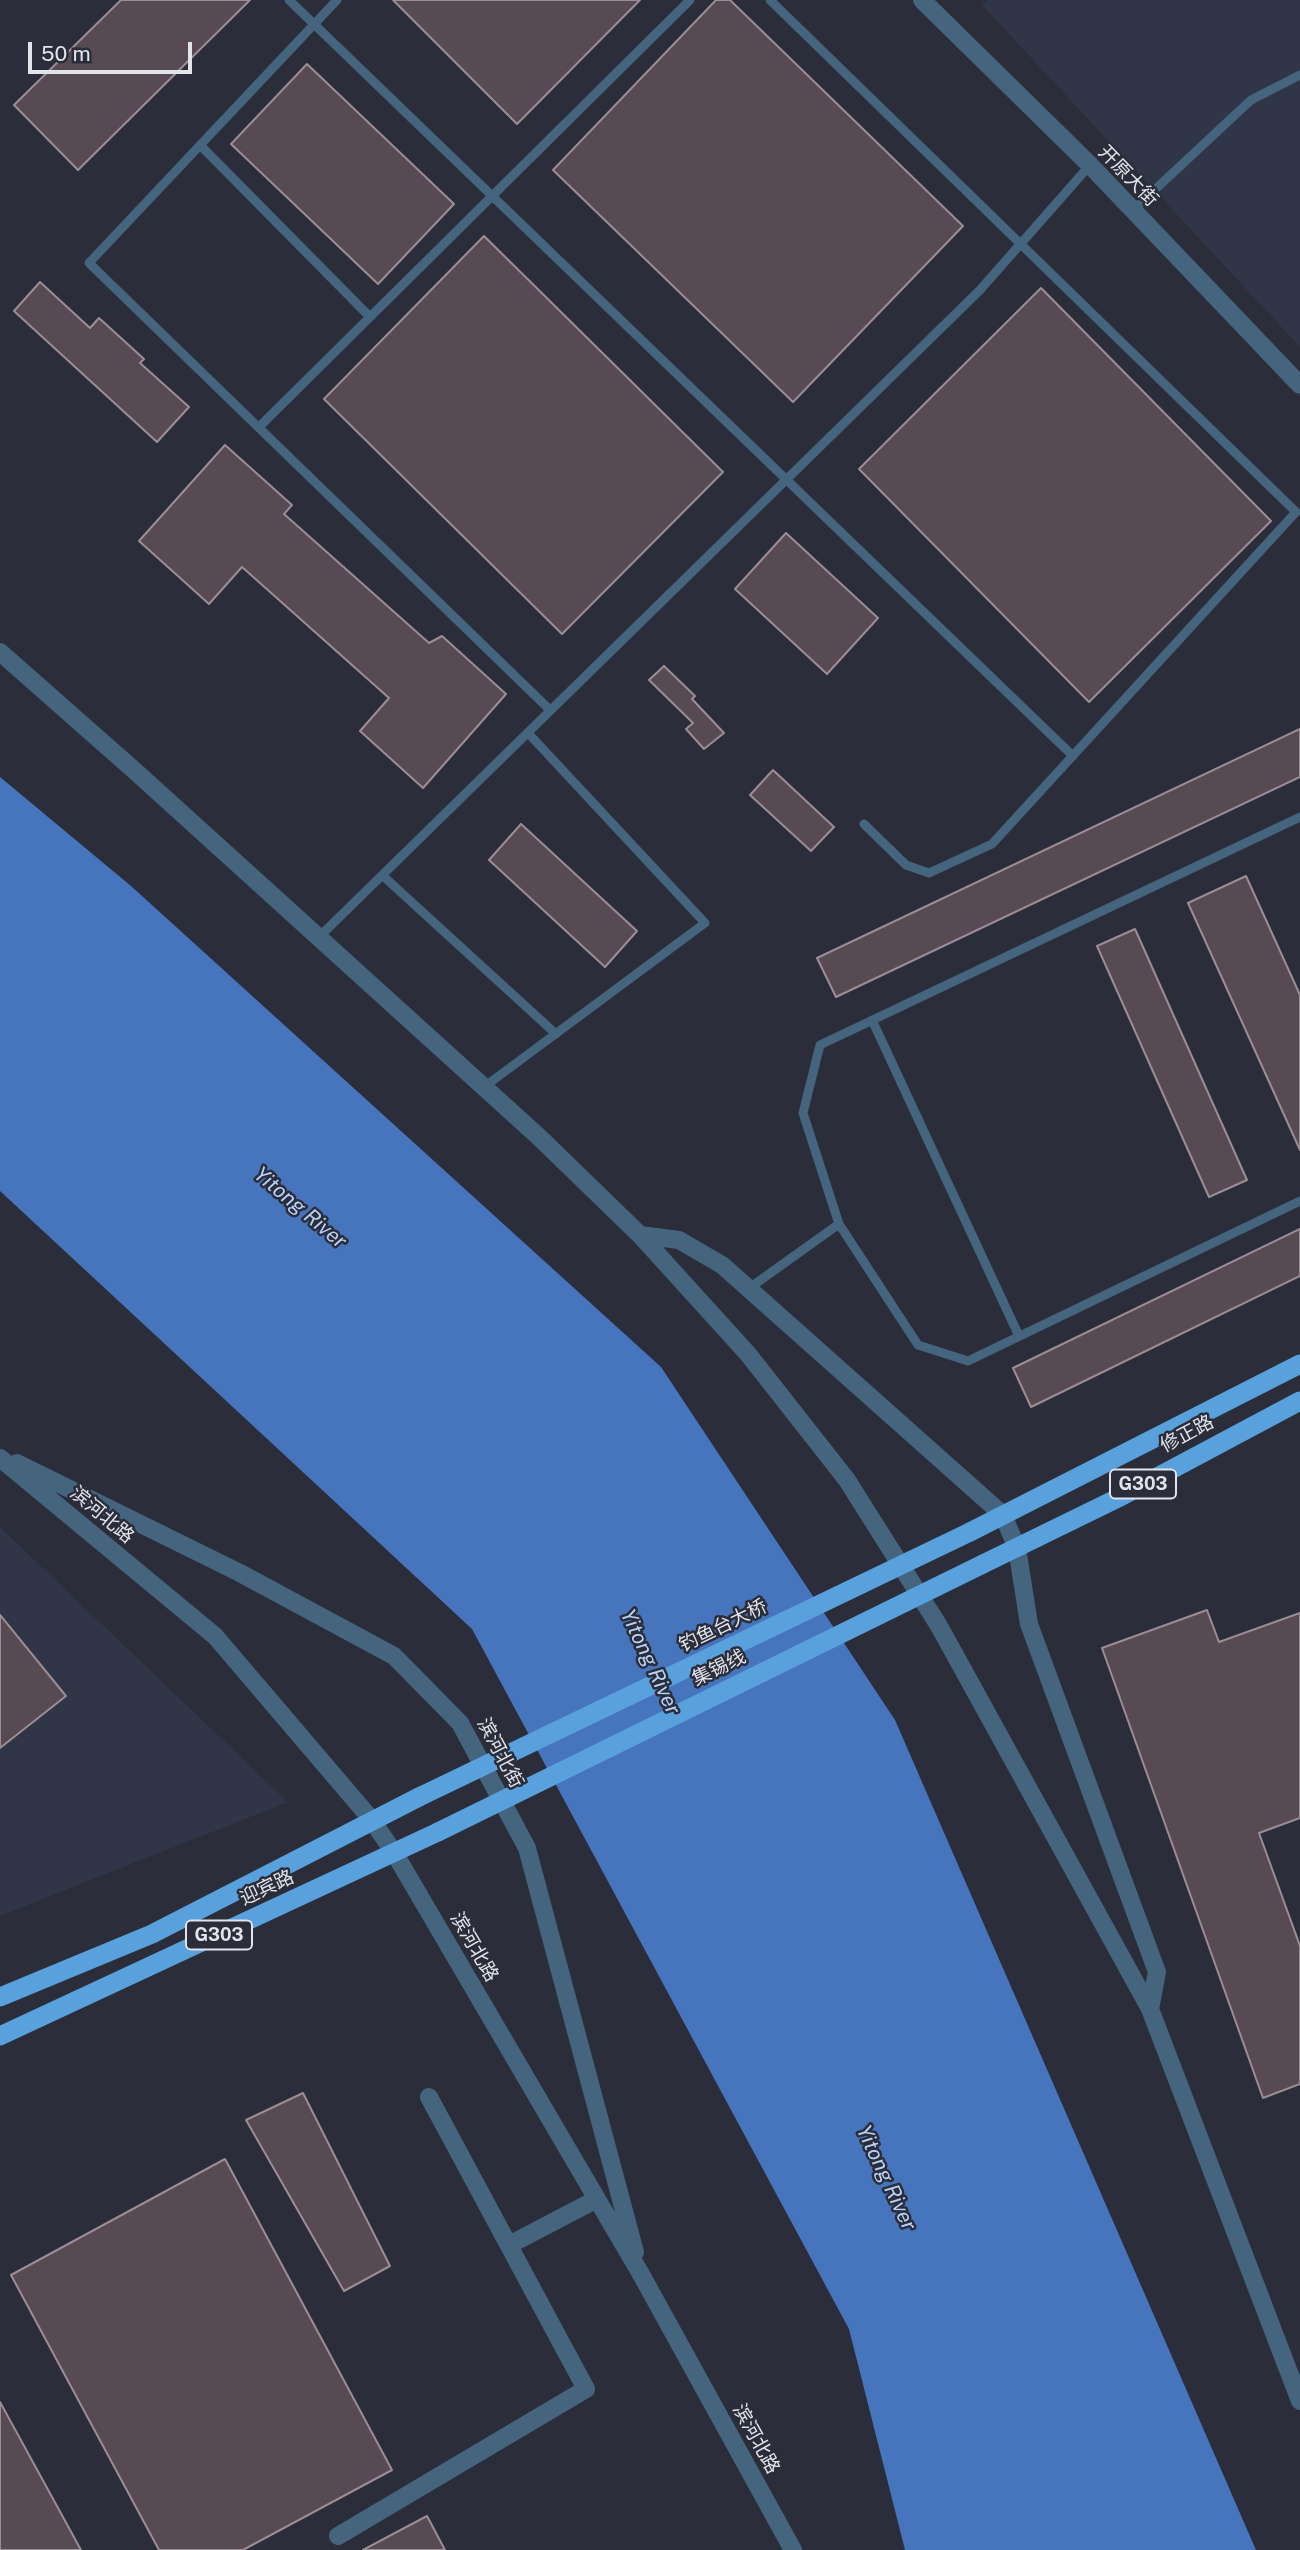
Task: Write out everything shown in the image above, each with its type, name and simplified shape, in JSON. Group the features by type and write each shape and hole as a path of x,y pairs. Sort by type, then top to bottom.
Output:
{"highway":[{"name":"修正路","path":"1003,1515 1300,1364"},
{"name":"修正路","path":"983,1563 1017,1548 1300,1401"},
{"name":"钓鱼台大桥","path":"419,1797 1003,1515"},
{"name":"集锡线","path":"438,1832 983,1563"},
{"name":"迎宾路","path":"0,1997 152,1934 419,1797"},
{"name":"迎宾路","path":"0,2036 438,1832"}],"street":[{"name":"开原大街","path":"922,0 1090,166 1300,385"},
{"path":"0,652 484,1087 640,1235 748,1354 847,1480 939,1626 1150,2009 1300,2401"},
{"path":"640,1235 679,1240 722,1265 1003,1515 1017,1548 1029,1625 1157,1972 1150,2009"},
{"name":"滨河北路","path":"0,1456 215,1636 372,1819 642,2276 793,2550"},
{"name":"滨河北街","path":"0,1456 240,1573 394,1656 460,1723 527,1848 642,2276"},
{"path":"338,2536 586,2389 429,2098"},
{"path":"509,2245 597,2199"}],"lane":[{"path":"289,0 1073,756"},
{"path":"337,0 89,263 550,710"},
{"path":"259,428 690,0"},
{"path":"770,0 1296,512 992,844 929,873 906,865 864,824"},
{"path":"1133,210 1251,100 1300,75"},
{"path":"200,145 370,317"},
{"path":"319,937 980,290 1090,166"},
{"path":"484,1087 705,923 528,733"},
{"path":"1300,817 820,1045 803,1113 839,1224 918,1345 968,1362 1300,1201"},
{"path":"382,875 556,1034"},
{"path":"872,1020 1019,1336"},
{"path":"748,1289 839,1224"}],"shaded area":[{"path":"987,0 1300,0 1300,347 982,5"},
{"path":"0,1527 288,1802 0,1916"}],"water":[{"name":"Yitong River","path":"0,777 131,886 661,1367 895,1720 1256,2550 905,2550 849,2329 472,1629 0,1191"}],"building":[{"path":"121,0 250,0 78,170 14,105"},
{"path":"393,0 640,0 517,124"},
{"path":"716,0 730,0 963,226 793,402 553,170"},
{"path":"307,64 454,204 378,284 231,144"},
{"path":"484,236 723,472 562,634 324,399"},
{"path":"40,282 90,328 99,318 144,359 140,363 189,407 157,442 14,311"},
{"path":"1041,288 1271,521 1089,702 859,469"},
{"path":"225,445 292,505 284,514 429,643 442,636 506,694 423,788 360,731 389,698 242,567 209,604 139,541"},
{"path":"786,533 878,618 827,674 735,589"},
{"path":"664,666 695,696 692,699 724,733 704,749 686,729 693,723 649,680"},
{"path":"1300,729 1300,777 836,997 817,958"},
{"path":"773,770 834,827 811,851 750,795"},
{"path":"521,824 637,931 605,967 489,860"},
{"path":"1246,876 1300,995 1300,1150 1188,903"},
{"path":"1135,929 1247,1180 1209,1197 1097,946"},
{"path":"1300,1229 1300,1276 1031,1407 1013,1368"},
{"path":"1207,1610 1219,1642 1300,1613 1300,1818 1259,1833 1300,1946 1300,2084 1263,2098 1102,1648"},
{"path":"0,1615 66,1696 0,1748"},
{"path":"303,2093 390,2266 344,2291 246,2120"},
{"path":"225,2159 392,2470 243,2550 159,2550 11,2275"},
{"path":"0,2402 81,2550 0,2550"},
{"path":"427,2516 445,2550 363,2550"}]}
